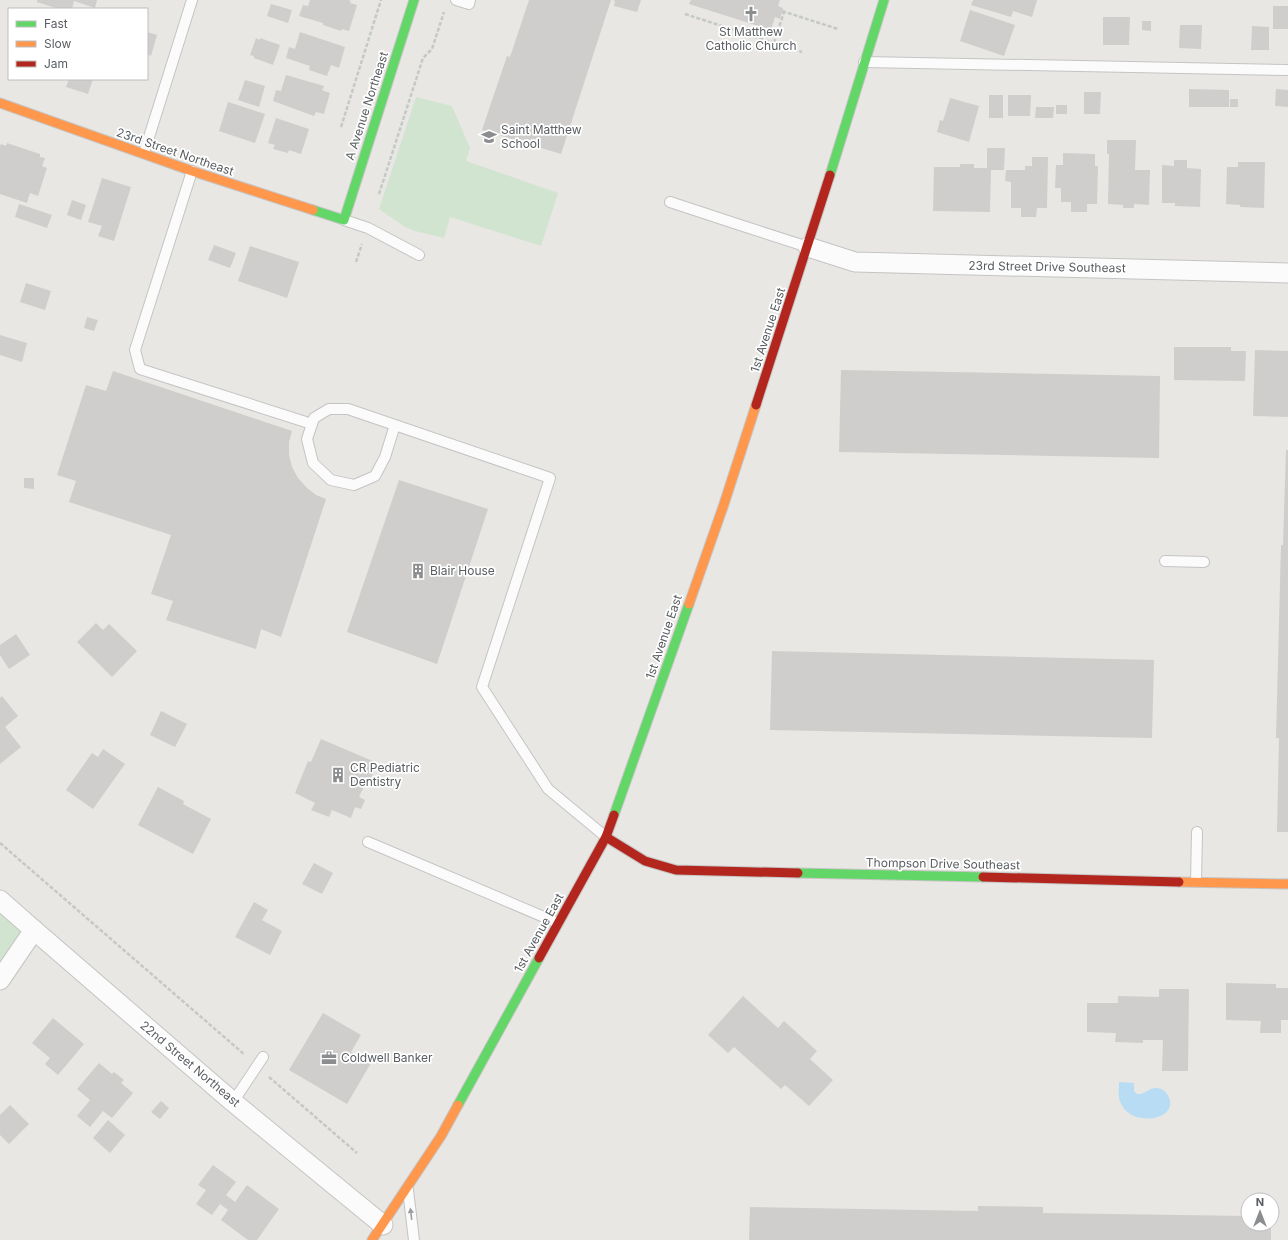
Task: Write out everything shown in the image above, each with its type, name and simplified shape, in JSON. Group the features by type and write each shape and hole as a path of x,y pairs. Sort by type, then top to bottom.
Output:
{"main road":[{"name":"A Avenue Northeast","path":"344,220 414,0"},
{"name":"1st Avenue East","path":"372,1240 441,1136 606,837 724,504 808,246 884,0"},
{"name":"23rd Street Northeast","path":"0,103 192,171 344,220"},
{"name":"Thompson Drive Southeast","path":"606,837 645,861 676,870 1288,884"}],"street":[{"name":"23rd Street Drive Southeast","path":"808,246 855,262 1288,272"},
{"name":"22nd Street Northeast","path":"0,900 233,1102 383,1225"},
{"path":"0,980 34,930"}],"lane":[{"path":"144,153 192,0"},
{"path":"456,0 469,4 470,0"},
{"path":"864,62 1288,70"},
{"path":"192,171 135,350 140,369 312,424"},
{"path":"670,202 746,228 808,246"},
{"path":"344,220 368,228 419,255"},
{"path":"395,425 385,457 375,476 354,485 331,480 313,463 307,439 314,418 329,409 348,409 395,425 550,478 482,687 548,789 606,837"},
{"path":"1165,561 1204,562"},
{"path":"1196,882 1197,832"},
{"path":"368,842 558,923"},
{"path":"233,1102 263,1057"},
{"path":"407,1187 414,1240"}],"path":[{"path":"341,126 381,0"},
{"path":"356,262 423,58 432,49 446,7"},
{"path":"774,43 783,12 838,29"},
{"path":"685,14 802,52"},
{"path":"0,843 356,1153"}],"green space":[{"path":"416,97 452,106 470,148 466,161 558,193 541,246 450,217 444,238 405,227 379,209"},
{"path":"0,900 34,930 0,980"}],"water":[{"path":"1119,1082 1134,1083 1134,1091 1137,1094 1154,1088 1163,1090 1167,1094 1170,1103 1168,1110 1162,1115 1153,1118 1134,1116 1125,1110 1120,1101"}],"building":[{"path":"37,0 97,0 95,8 74,1 72,8 56,8 37,2"},
{"path":"310,0 348,0 351,1 350,3 357,5 349,31 342,29 341,31 323,25 323,23 299,16 303,5 308,6"},
{"path":"529,0 611,0 561,154 482,130 507,56 510,57"},
{"path":"613,0 641,0 637,12 614,6 615,1"},
{"name":"St Matthew Catholic Church","path":"691,0 780,0 778,6 783,8 780,19 775,17 771,30 689,4"},
{"path":"973,0 1037,0 1032,17 1013,11 1011,17 971,5"},
{"path":"271,4 292,10 288,23 267,16"},
{"path":"1273,6 1288,6 1288,29 1273,29"},
{"path":"970,10 1015,25 1004,56 960,41"},
{"path":"1103,17 1130,17 1129,45 1103,45"},
{"path":"1142,21 1151,21 1151,31 1142,30"},
{"path":"1180,25 1202,25 1201,49 1179,48"},
{"path":"1252,26 1269,27 1269,50 1251,50"},
{"path":"148,32 157,35 151,56 148,54"},
{"path":"300,32 345,47 339,68 331,65 327,76 309,70 310,66 286,58 289,47 295,49"},
{"path":"256,38 280,45 273,65 250,55"},
{"path":"286,75 324,86 322,90 330,93 324,114 316,112 314,116 273,101 276,90 281,91"},
{"path":"69,80 93,80 88,94 66,87"},
{"path":"245,80 265,86 259,107 238,100"},
{"path":"1189,89 1229,90 1229,107 1189,107"},
{"path":"1276,89 1288,90 1288,107 1275,106"},
{"path":"1084,92 1101,92 1100,114 1084,114"},
{"path":"989,95 1003,95 1003,118 989,118"},
{"path":"1008,95 1031,95 1030,116 1008,116"},
{"path":"950,98 979,106 969,142 937,132 940,120 943,121"},
{"path":"1230,99 1238,99 1238,107 1230,107"},
{"path":"228,102 265,114 255,143 219,131"},
{"path":"1056,105 1067,105 1067,114 1056,114"},
{"path":"1036,107 1054,107 1053,118 1035,118"},
{"path":"276,118 309,129 301,154 289,150 288,153 273,149 275,145 268,143"},
{"path":"1107,140 1136,140 1135,170 1150,170 1149,205 1134,204 1134,208 1123,208 1123,205 1108,204 1109,154 1107,154"},
{"path":"7,143 40,154 40,157 45,158 42,166 47,168 38,196 30,193 27,203 0,194 0,146 1,144 6,146"},
{"path":"987,148 1005,148 1004,170 991,170 990,212 933,211 934,167 960,167 960,164 974,164 974,168 987,168"},
{"path":"1063,153 1095,154 1095,166 1098,166 1097,204 1087,204 1087,212 1071,212 1071,202 1061,202 1061,188 1055,188 1056,165 1063,165"},
{"path":"1032,157 1048,157 1047,208 1037,208 1036,217 1021,217 1021,208 1011,208 1011,182 1005,181 1006,170 1025,170 1025,166 1032,166"},
{"path":"1174,160 1187,160 1187,168 1201,169 1200,207 1175,206 1175,203 1162,203 1162,165 1174,166"},
{"path":"1238,162 1265,162 1264,208 1240,207 1240,205 1226,204 1227,167 1238,167"},
{"path":"102,178 131,187 114,241 98,236 102,226 88,222"},
{"path":"72,200 86,205 81,220 67,215"},
{"path":"19,204 52,215 47,228 15,217"},
{"path":"214,245 236,253 230,268 208,260"},
{"path":"250,246 299,262 287,298 238,281"},
{"path":"26,283 51,291 45,310 20,302"},
{"path":"87,317 98,320 94,331 84,328"},
{"path":"0,335 27,343 22,362 0,355"},
{"path":"1174,347 1231,347 1231,351 1246,351 1245,381 1174,380"},
{"path":"1255,350 1288,351 1288,417 1253,416"},
{"path":"841,370 1160,376 1159,458 839,452"},
{"path":"113,371 292,431 289,442 289,455 292,467 298,478 307,488 316,495 326,499 281,637 261,629 256,649 166,620 173,601 151,594 171,535 69,502 76,481 57,475 86,385 106,391"},
{"path":"1286,450 1288,450 1288,832 1277,832 1279,738 1276,738 1281,545 1283,545"},
{"path":"24,478 34,478 34,489 24,488"},
{"name":"Blair House","path":"399,480 488,509 437,664 347,632"},
{"path":"96,623 103,630 109,624 137,651 112,677 77,642"},
{"path":"16,634 30,655 9,669 0,655 0,645"},
{"path":"772,651 1154,660 1152,738 770,730"},
{"path":"2,696 18,716 5,727 21,747 0,764 0,698"},
{"path":"161,711 187,724 175,747 150,735"},
{"name":"CR Pediatric Dentistry","path":"321,739 375,762 373,765 376,767 369,783 366,782 359,797 365,800 361,809 355,807 351,818 332,810 329,817 311,810 315,803 295,793 308,761 311,762"},
{"path":"103,749 125,764 93,809 66,790 92,753 98,757"},
{"path":"158,787 184,801 183,804 211,819 193,854 138,825"},
{"path":"314,863 333,873 322,894 302,884"},
{"path":"254,902 268,910 262,920 282,931 270,955 235,937"},
{"path":"1226,983 1276,984 1276,988 1288,988 1288,1020 1281,1020 1281,1033 1260,1033 1261,1021 1226,1020"},
{"path":"1159,989 1189,989 1188,1071 1162,1071 1163,1040 1143,1040 1143,1043 1115,1042 1116,1033 1087,1032 1087,1003 1118,1003 1118,996 1159,997"},
{"path":"743,996 778,1028 784,1021 817,1051 810,1059 833,1080 809,1106 785,1085 781,1089 734,1047 728,1053 708,1035"},
{"name":"Coldwell Banker","path":"323,1013 361,1035 351,1052 371,1063 347,1104 289,1070"},
{"path":"53,1018 84,1044 58,1075 45,1064 50,1058 32,1043"},
{"path":"99,1063 112,1074 114,1072 124,1080 121,1083 133,1093 112,1118 103,1111 90,1127 77,1116 90,1100 77,1089"},
{"path":"161,1101 169,1108 160,1119 151,1112"},
{"path":"10,1105 29,1124 9,1144 0,1135 0,1115"},
{"path":"108,1120 125,1135 110,1153 93,1138"},
{"path":"213,1165 236,1182 226,1195 235,1202 247,1185 279,1209 257,1240 248,1240 221,1220 228,1210 220,1204 212,1215 196,1204 206,1190 198,1185"},
{"path":"978,1206 1043,1207 1043,1213 1240,1216 1240,1232 1271,1232 1271,1240 749,1240 750,1207 978,1211"}],"traffic: fast":[{"path":"313,210 344,220 414,0"},
{"path":"830,175 884,0"},
{"path":"614,815 689,604"},
{"path":"798,873 983,877"},
{"path":"458,1105 539,958"}],"traffic: slow":[{"path":"0,103 192,171 313,210"},
{"path":"689,604 724,504 756,405"},
{"path":"1179,882 1288,884"},
{"path":"372,1240 441,1136 458,1105"}],"traffic: jam":[{"path":"756,405 830,175"},
{"path":"539,958 606,837 614,815"},
{"path":"606,837 645,861 676,870 798,873"},
{"path":"983,877 1179,882"}],"place":[{"name":"St Matthew Catholic Church","path":"751,14"},
{"name":"Saint Matthew School","path":"489,137"},
{"name":"Blair House","path":"418,571"},
{"name":"CR Pediatric Dentistry","path":"338,775"},
{"name":"Coldwell Banker","path":"329,1058"}]}
